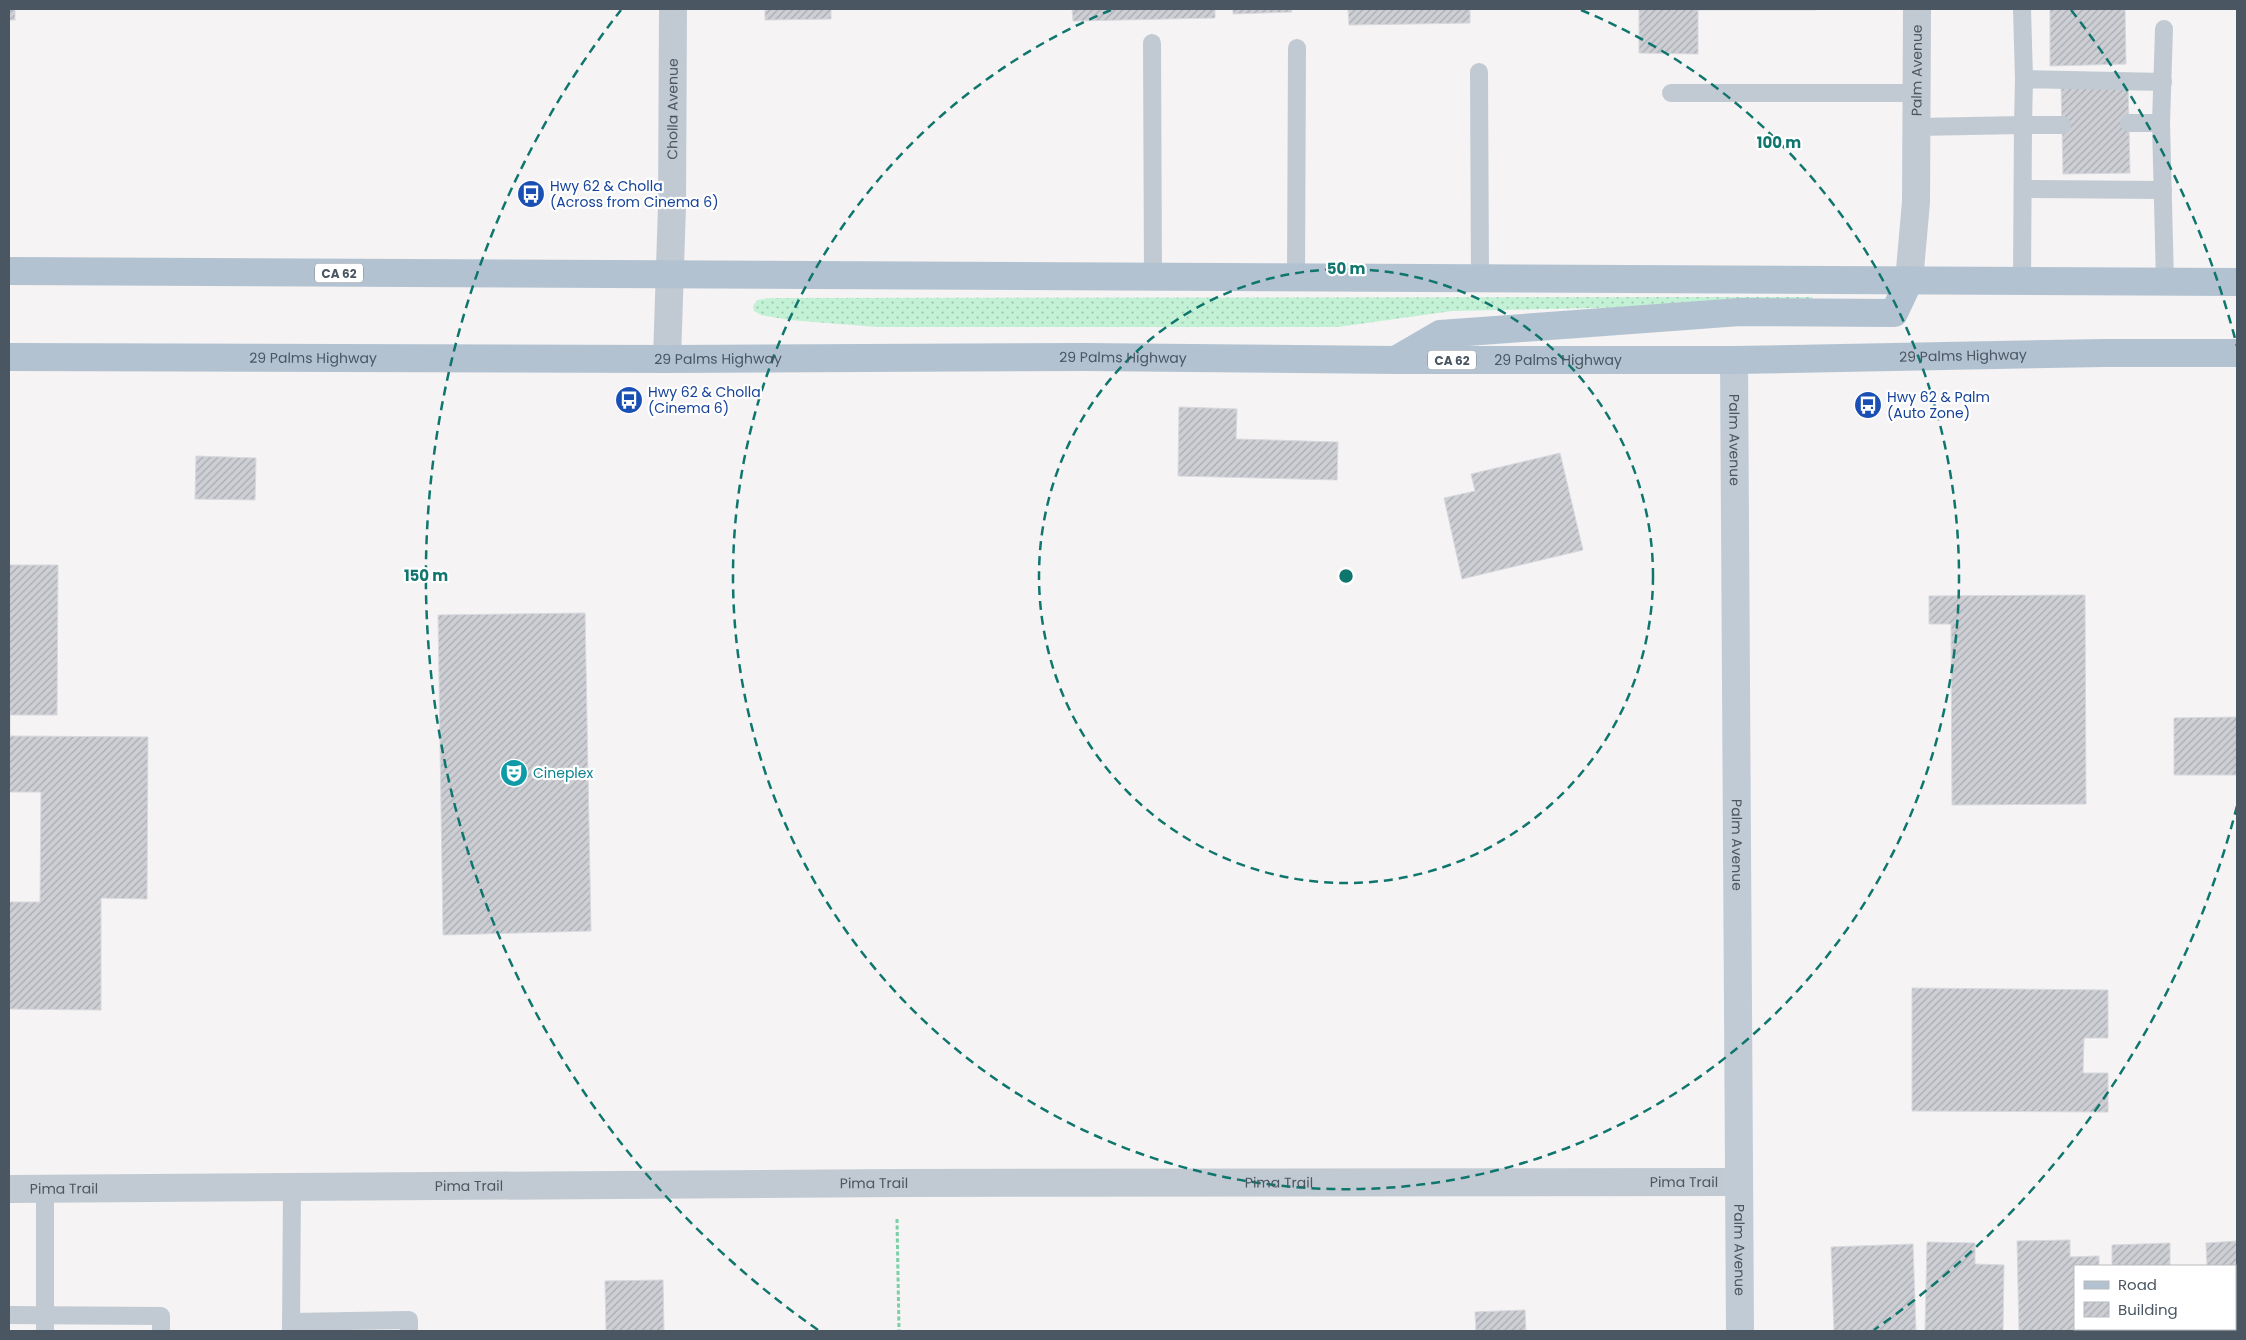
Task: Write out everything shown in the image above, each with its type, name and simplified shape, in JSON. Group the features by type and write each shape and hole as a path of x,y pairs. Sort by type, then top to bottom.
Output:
{"main road":[{"name":"CA 62","path":"9,271 2237,282"},
{"path":"1396,360 1440,334 1740,312 1894,313 1909,281"},
{"name":"29 Palms Highway","path":"9,357 667,359 1084,357 1396,360 1734,360 2104,353 2237,353"}],"street":[{"name":"Cholla Avenue","path":"667,359 672,206 673,9"},
{"name":"Palm Avenue","path":"1909,281 1916,202 1917,9"},
{"name":"Palm Avenue","path":"1734,360 1740,1331"},
{"name":"Pima Trail","path":"9,1188 896,1183 1739,1182"}],"lane":[{"path":"2022,9 2024,79 2022,281"},
{"path":"2164,29 2161,123 2165,282"},
{"path":"1152,43 1154,277"},
{"path":"1296,278 1297,48"},
{"path":"1480,72 1480,279"},
{"path":"2024,79 2162,82"},
{"path":"1671,93 1917,93"},
{"path":"2129,123 2161,123"},
{"path":"1917,127 2062,125"},
{"path":"2023,189 2163,190"},
{"path":"292,1186 291,1327 409,1320 409,1331"},
{"path":"45,1188 45,1323"},
{"path":"9,1315 45,1323 161,1316 162,1331"}],"path":[{"path":"896,1183 899,1331"}],"green space":[{"path":"1812,297 1814,300 1685,306 1452,311 1338,327 877,327 790,320 761,315 754,311 753,306 757,300 771,298"}],"building":[{"path":"9,9 15,9 15,20 9,20"},
{"path":"765,9 831,9 831,19 765,20"},
{"path":"1072,9 1215,9 1215,18 1073,21"},
{"path":"1233,9 1291,9 1292,12 1233,14"},
{"path":"1348,9 1470,9 1470,23 1349,25"},
{"path":"1639,9 1816,10 1698,10 1698,54 1639,53"},
{"path":"2050,9 2125,9 2126,64 2050,66"},
{"path":"2128,85 2130,173 2063,174 2061,86"},
{"path":"1179,407 1237,409 1236,439 1338,442 1337,480 1178,476"},
{"path":"1560,453 1583,550 1462,579 1444,498 1475,491 1471,474"},
{"path":"196,456 256,458 255,500 195,499"},
{"path":"9,565 58,565 57,715 10,715 10,736 148,737 147,899 101,898 101,1010 9,1009 9,902 40,902 41,792 9,792"},
{"path":"2085,595 2086,804 1952,805 1951,624 1929,624 1929,596"},
{"name":"Cineplex","path":"585,613 591,931 443,935 438,615"},
{"path":"2237,717 2237,775 2174,775 2174,718"},
{"path":"1912,988 2108,990 2108,1038 2084,1038 2083,1073 2108,1073 2108,1112 1912,1111"},
{"path":"2070,1240 2070,1257 2099,1256 2099,1265 2074,1265 2074,1330 2100,1331 2019,1331 2017,1241"},
{"path":"2237,1241 2237,1331 2210,1331 2236,1330 2236,1265 2207,1265 2206,1243"},
{"path":"1927,1242 1975,1243 1975,1264 2004,1265 2003,1331 1925,1331"},
{"path":"2170,1243 2170,1265 2112,1265 2112,1245"},
{"path":"1913,1244 1916,1331 1834,1331 1831,1247"},
{"path":"663,1280 664,1331 606,1331 605,1281"},
{"path":"1525,1310 1526,1331 1476,1331 1475,1312"},
{"path":"2115,1330 2196,1330 2196,1331"}],"place":[{"name":"Hwy 62 & Cholla (Across from Cinema 6)","path":"531,194"},
{"name":"Hwy 62 & Cholla (Cinema 6)","path":"629,400"},
{"name":"Hwy 62 & Palm (Auto Zone)","path":"1868,405"},
{"name":"Cineplex","path":"514,773"}]}
